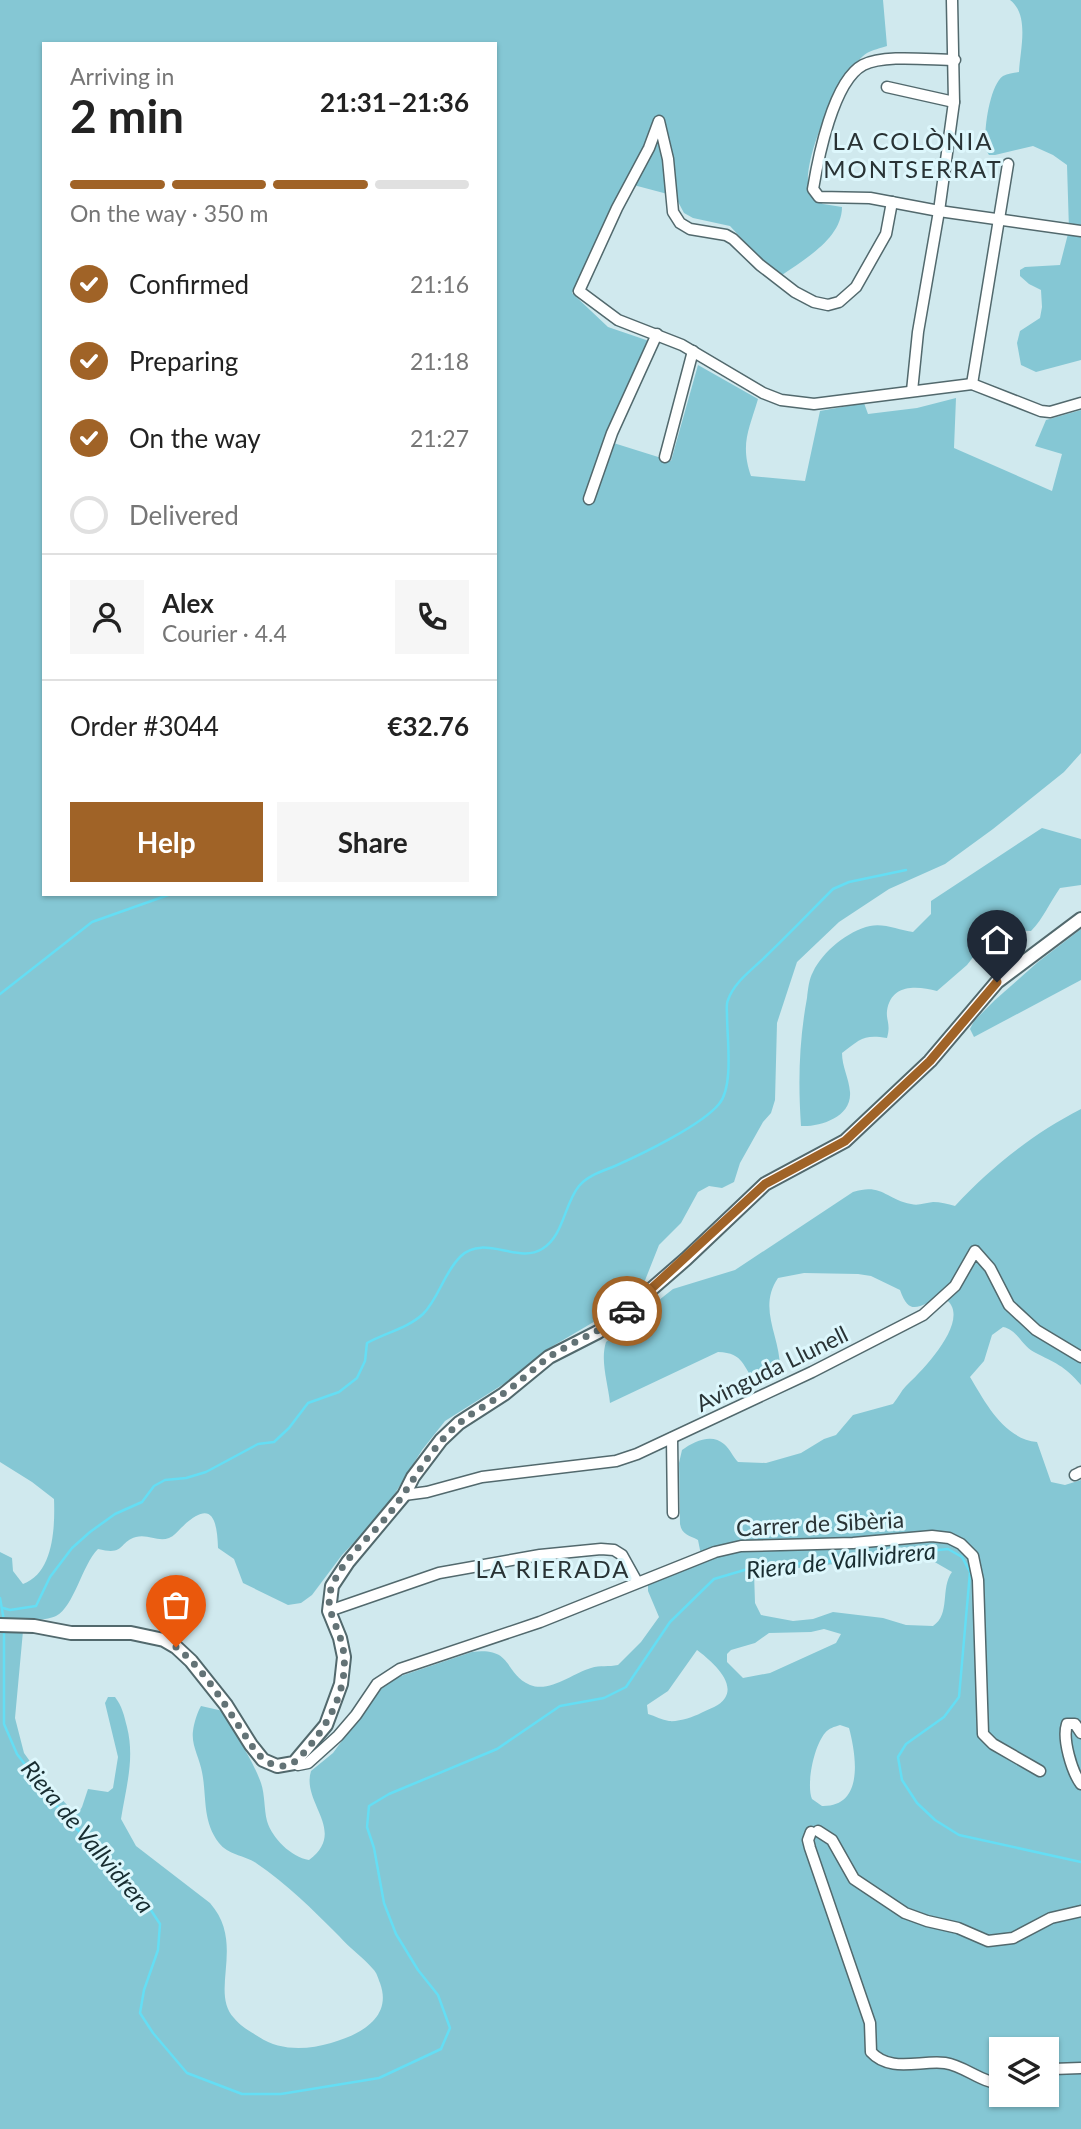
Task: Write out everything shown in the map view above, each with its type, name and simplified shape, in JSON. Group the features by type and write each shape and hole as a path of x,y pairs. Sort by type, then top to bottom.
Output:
{"street":[{"path":"912,391 918,332 954,102 952,0"},
{"path":"955,60 886,60 862,65 848,79 837,100 823,139 813,189 819,197 870,198 1077,231"},
{"path":"887,87 954,102"},
{"path":"892,202 887,234 856,287 839,302 828,305 814,302 795,292 760,265 733,239 726,235 690,229 680,223 673,212 668,159 659,121 649,148 617,208 579,290 618,320 693,351 770,396 789,402 814,404 972,384 1041,411 1051,412 1081,403"},
{"path":"972,384 1008,164"},
{"path":"589,499 612,433 657,334"},
{"path":"665,457 693,351"},
{"path":"0,1625 34,1626 71,1633 131,1633 169,1642 191,1661 226,1705 263,1759 277,1766 294,1763 326,1725 341,1684 344,1651 329,1611 329,1598 334,1581 404,1495 441,1440 459,1423 504,1394 550,1357 598,1332 624,1313 765,1184 845,1141 930,1061 997,982 1081,919"},
{"name":"Avinguda Llunell","path":"404,1495 427,1492 482,1477 616,1461 672,1438 812,1372 923,1315 955,1286 975,1251 990,1268 1009,1305 1037,1330 1081,1357"},
{"path":"672,1438 673,1513"},
{"name":"Carrer de Sibèria","path":"294,1763 308,1763 349,1724 377,1684 396,1671 540,1622 731,1547 853,1543 932,1536 956,1541 969,1551 976,1568 983,1734 993,1744 1040,1771"},
{"path":"329,1611 439,1573 540,1555 601,1549 614,1550 622,1556 637,1582"},
{"path":"1081,1733 1076,1724 1067,1724 1065,1735 1071,1765 1081,1784"},
{"path":"989,2081 947,2063 889,2063 875,2057 871,2052 870,2023 810,1849 808,1835 814,1831 832,1840 855,1878 905,1913 958,1928 988,1941 1013,1938 1051,1918 1081,1912"},
{"path":"1059,2069 1081,2068"}],"shaded area":[{"path":"0,0 883,0 887,46 867,53 846,76 827,112 809,167 808,181 813,197 823,204 842,207 840,218 829,238 801,262 782,275 755,253 730,226 693,218 684,213 675,196 626,183 572,293 608,327 649,341 640,366 604,440 671,461 698,365 758,399 746,446 751,476 805,481 820,411 864,403 868,414 917,408 956,398 954,448 1052,491 1062,454 1035,446 1046,420 1081,410 1081,753 1064,772 993,829 945,864 889,889 839,922 797,962 777,1023 775,1100 771,1113 740,1163 734,1182 722,1188 709,1186 698,1192 681,1223 659,1245 642,1288 609,1313 546,1350 518,1375 445,1421 422,1450 384,1511 342,1555 312,1595 301,1603 288,1605 243,1583 234,1559 218,1548 214,1520 205,1513 191,1519 169,1538 136,1537 118,1550 98,1549 68,1604 56,1616 36,1620 0,1619 0,1552 12,1558 13,1571 23,1584 41,1570 50,1548 54,1499 0,1462"},
{"path":"1010,0 1081,0 1081,360 1036,372 1021,365 1017,343 1020,331 1040,318 1041,290 1020,276 1020,270 1025,267 1060,265 1069,230 1067,165 1033,146 995,155 989,155 986,150 986,122 994,90 1003,76 1019,72 1022,24 1016,6"},
{"path":"1042,828 1081,839 1081,885 1060,888 1031,931 1004,930 991,934 967,965 937,991 914,988 894,995 887,1011 887,1038 863,1039 842,1053 850,1092 846,1108 833,1119 817,1125 801,1126 802,1030 808,988 817,964 845,937 870,926 886,926 913,932 931,914 931,901"},
{"path":"1081,929 1081,980 974,1037 970,1029 974,1021 1038,962"},
{"path":"1081,1109 1081,1385 1064,1369 1030,1349 1012,1331 1003,1327 992,1335 984,1361 970,1377 989,1408 1005,1427 1025,1439 1037,1442 1051,1482 1065,1485 1081,1480 1081,2129 0,2129 0,1629 23,1631 15,1718 24,1753 44,1781 72,1810 79,1812 88,1789 108,1792 113,1788 118,1757 105,1703 108,1697 115,1697 117,1700 126,1723 130,1750 121,1819 136,1846 210,1903 220,1919 227,1950 227,2007 236,2021 267,2042 285,2047 313,2047 352,2035 371,2023 382,2006 383,1995 376,1974 365,1960 289,1888 256,1863 227,1850 219,1843 207,1817 202,1772 193,1741 194,1725 201,1706 223,1711 257,1774 267,1821 273,1834 289,1851 309,1860 320,1849 324,1838 321,1817 312,1794 311,1771 333,1753 386,1681 472,1652 485,1651 502,1657 521,1680 538,1687 553,1684 591,1668 618,1665 641,1642 659,1617 648,1585 702,1560 698,1540 684,1533 680,1524 679,1463 682,1450 697,1441 714,1439 724,1444 738,1462 766,1463 801,1453 836,1435 853,1415 893,1404 943,1344 953,1318 952,1307 944,1298 913,1307 908,1305 900,1290 871,1276 804,1273 778,1278 772,1290 770,1312 780,1370 770,1379 757,1384 738,1358 718,1352 610,1403 604,1364 606,1342 673,1289 735,1270 853,1192 871,1189 914,1205 936,1202 955,1206 1014,1152","holes":["926,1557 952,1572 946,1585 942,1615 933,1626 906,1625 883,1618 833,1612 813,1619 793,1621 761,1615 755,1603 754,1572","824,1629 841,1634 836,1643 770,1673 743,1678 727,1662 727,1654 731,1650 755,1643 769,1633","697,1650 724,1678 727,1691 723,1701 698,1715 677,1721 648,1714 647,1705 668,1691","840,1725 849,1728 854,1751 854,1777 845,1798 836,1804 822,1806 812,1799 810,1792 812,1765 821,1739 827,1731"]}],"waterway":[{"path":"3,1608 10,1610 36,1606 50,1577 72,1548 115,1514 142,1502 154,1486 165,1480 206,1472 258,1444 274,1442 289,1428 308,1403 339,1392 357,1378 365,1361 367,1343 403,1327 423,1314 461,1256 480,1248 522,1253 533,1253 542,1249 555,1236 574,1193 583,1182 671,1138 711,1112 724,1096 727,1086 727,1003 739,982 833,889 849,882 906,870"},
{"path":"0,994 92,922 165,896"},
{"name":"Riera de Vallvidrera","path":"4,1628 4,1724 17,1754 66,1818 139,1892 160,1924 158,1950 144,1990 140,2013 187,2073 242,2094 281,2094 379,2078 441,2049 450,2028 438,1995 418,1970 396,1934 384,1903 374,1848 367,1827 369,1806 389,1794 497,1749 560,1706 604,1698 626,1687 670,1622 714,1579 758,1566 948,1549 962,1557 970,1572 959,1697 944,1717 906,1744 898,1757 902,1780 917,1803 935,1820 959,1835 1081,1862"},
{"name":"Riera de Vallvidrera","path":"0,1598 4,1621"}],"way so far":[{"path":"176,1647 214,1689 263,1759 282,1767 294,1763 326,1725 343,1675 344,1651 329,1611 329,1598 334,1581 404,1495 413,1477 441,1440 459,1423 504,1394 550,1357 598,1332 627,1311"}],"district":[{"name":"LA COLÒNIA MONTSERRAT","path":"913,156"},
{"name":"LA RIERADA","path":"553,1570"}],"route":[{"path":"627,1311 765,1184 845,1141 930,1061 997,982"}]}
